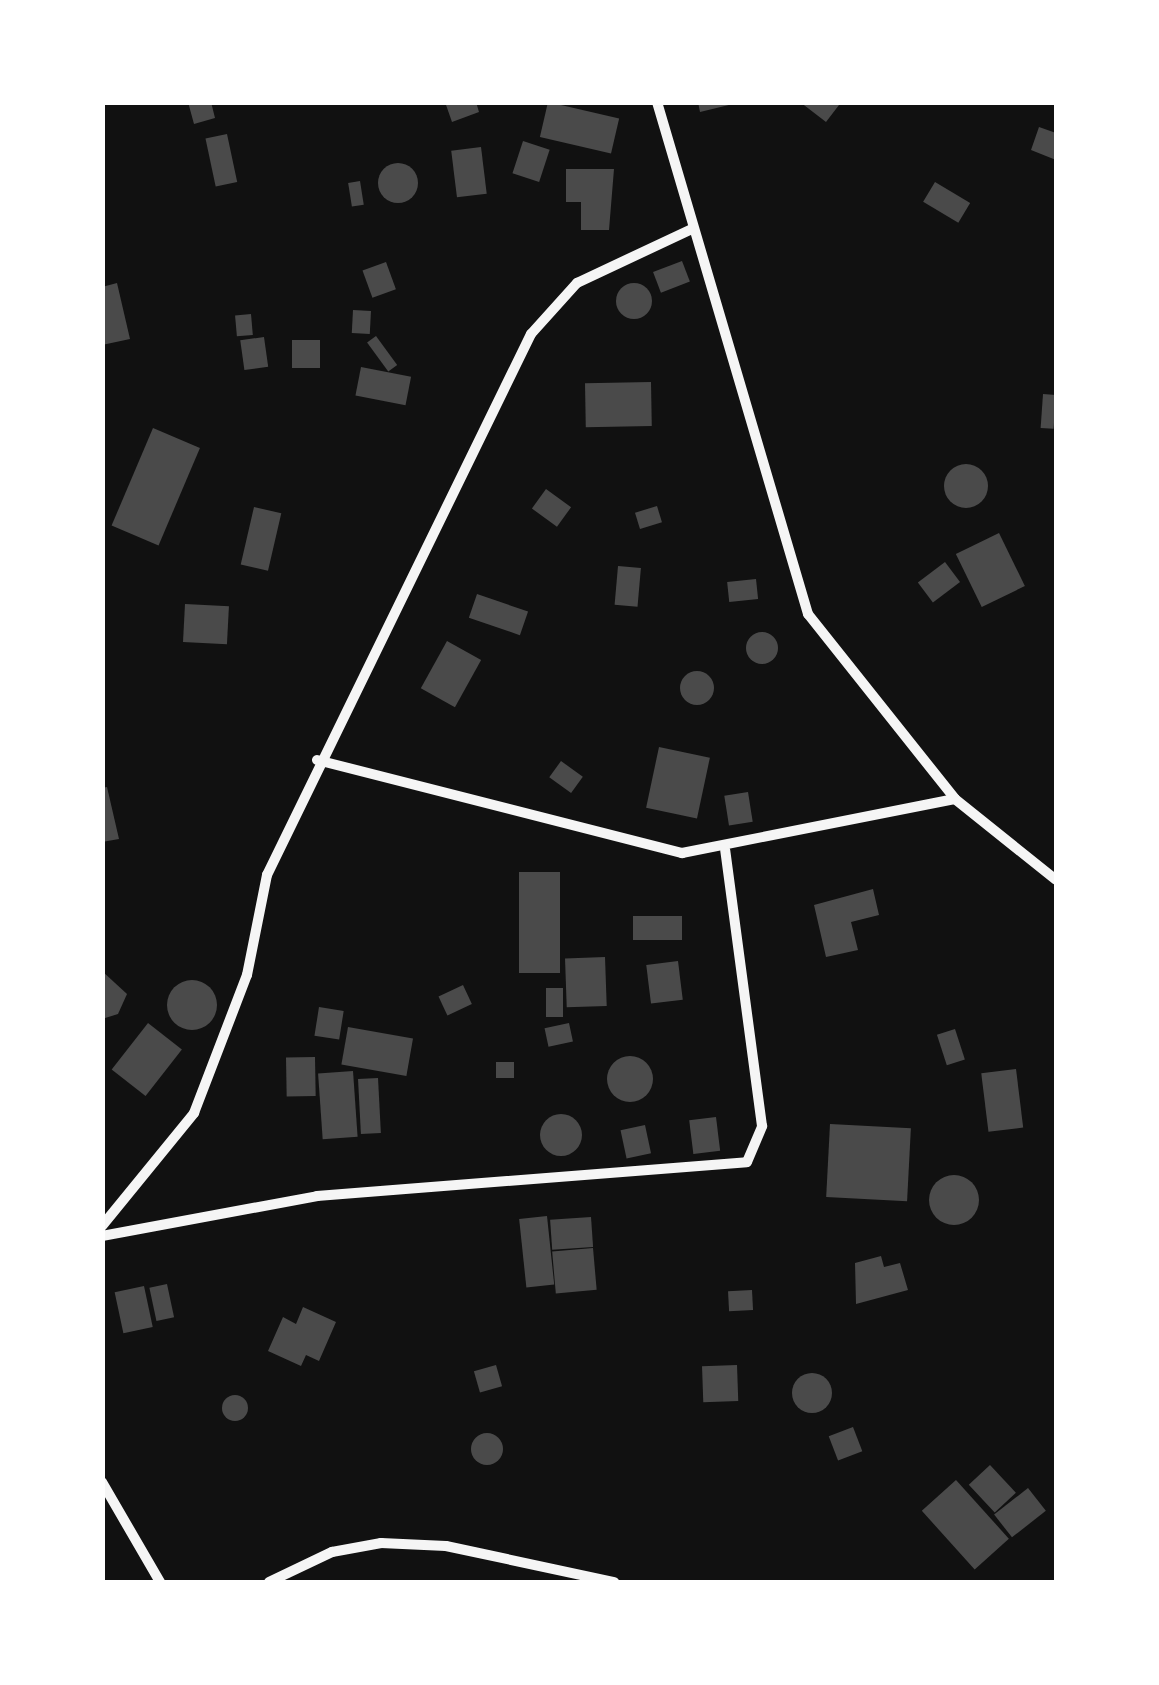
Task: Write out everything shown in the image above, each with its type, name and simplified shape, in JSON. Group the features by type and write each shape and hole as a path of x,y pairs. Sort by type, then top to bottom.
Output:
{"street":[{"path":"656,102 792,583 831,651 956,799 1056,880"},
{"path":"102,1226 194,1113 247,976 268,875 318,760 548,307 577,283 692,229"},
{"path":"318,760 639,849 725,850 956,799"},
{"path":"102,1236 318,1196 748,1162 762,1126 725,850"},
{"path":"102,1482 160,1582"},
{"path":"268,1582 332,1552 381,1543 446,1546 614,1582"}],"building":[{"path":"188,102 211,102 215,118 194,124"},
{"path":"445,102 476,102 479,112 452,122"},
{"path":"548,102 619,118 611,153 540,137"},
{"path":"698,102 733,102 733,104 700,112"},
{"path":"800,102 836,102 839,105 826,122"},
{"path":"1039,127 1056,133 1056,160 1031,150"},
{"path":"227,134 237,182 216,187 205,139"},
{"path":"523,141 550,150 539,182 512,173"},
{"path":"481,147 487,194 457,197 451,151"},
{"path":"398,163 412,169 418,183 412,197 398,203 384,197 378,183 384,169"},
{"path":"566,169 614,169 609,230 581,230 581,202 566,202"},
{"path":"360,181 364,205 352,207 348,183"},
{"path":"935,182 970,203 958,223 923,202"},
{"path":"682,261 690,282 661,293 653,272"},
{"path":"386,262 396,289 372,298 363,271"},
{"path":"117,283 130,339 102,345 102,287"},
{"path":"634,283 647,288 652,301 647,314 634,319 621,314 616,301 621,288"},
{"path":"353,310 371,311 370,334 352,333"},
{"path":"251,314 253,335 237,336 235,315"},
{"path":"376,336 397,365 388,372 367,342"},
{"path":"264,337 268,367 244,370 240,340"},
{"path":"292,340 320,340 320,368 292,368"},
{"path":"361,367 411,377 406,405 355,395"},
{"path":"651,382 652,426 586,427 585,383"},
{"path":"1043,394 1056,395 1054,429 1041,428"},
{"path":"153,428 200,448 159,546 112,526"},
{"path":"966,464 981,471 988,486 981,501 966,508 951,501 944,486 951,471"},
{"path":"546,489 571,507 557,527 532,508"},
{"path":"657,506 662,522 640,529 635,513"},
{"path":"254,507 281,513 268,571 241,564"},
{"path":"999,533 1025,586 982,607 956,554"},
{"path":"945,562 960,582 933,602 918,582"},
{"path":"618,566 641,568 638,607 615,605"},
{"path":"756,579 758,599 729,602 727,582"},
{"path":"477,594 528,612 520,635 469,618"},
{"path":"185,604 229,606 227,644 183,642"},
{"path":"762,632 773,637 778,648 773,659 762,664 751,659 746,648 751,637"},
{"path":"447,641 481,660 455,707 421,688"},
{"path":"697,671 709,676 714,688 709,700 697,705 685,700 680,688 685,676"},
{"path":"659,747 710,758 697,818 646,808"},
{"path":"561,761 583,777 571,793 549,777"},
{"path":"107,787 119,839 102,842 102,788"},
{"path":"748,792 753,822 729,825 724,796"},
{"path":"519,872 560,872 560,973 519,973"},
{"path":"873,889 879,915 851,922 858,950 826,957 814,905"},
{"path":"633,916 682,916 682,940 633,940"},
{"path":"605,957 607,1006 567,1007 565,958"},
{"path":"678,961 683,1000 651,1004 646,965"},
{"path":"102,971 127,994 118,1014 102,1019"},
{"path":"192,980 210,987 217,1005 210,1023 192,1030 174,1023 167,1005 174,987"},
{"path":"463,985 472,1004 447,1015 439,996"},
{"path":"546,988 563,988 563,1017 546,1017"},
{"path":"319,1007 344,1011 339,1040 314,1036"},
{"path":"148,1023 182,1049 146,1096 112,1069"},
{"path":"569,1023 573,1042 548,1047 545,1028"},
{"path":"348,1027 413,1038 406,1076 341,1064"},
{"path":"955,1029 965,1059 947,1065 937,1035"},
{"path":"630,1056 646,1063 653,1079 646,1095 630,1102 614,1095 607,1079 614,1063"},
{"path":"315,1057 316,1096 287,1097 286,1058"},
{"path":"496,1062 514,1062 514,1078 496,1078"},
{"path":"1016,1069 1023,1128 988,1132 981,1073"},
{"path":"353,1071 358,1137 323,1139 318,1073"},
{"path":"378,1078 381,1133 361,1134 358,1079"},
{"path":"561,1114 576,1120 582,1135 576,1150 561,1156 546,1150 540,1135 546,1120"},
{"path":"716,1117 720,1151 693,1154 689,1120"},
{"path":"830,1124 911,1128 907,1201 826,1197"},
{"path":"645,1125 651,1153 627,1159 621,1130"},
{"path":"954,1175 972,1182 979,1200 972,1218 954,1225 936,1218 929,1200 936,1182"},
{"path":"547,1216 554,1285 526,1288 519,1219"},
{"path":"591,1217 593,1247 552,1250 550,1220"},
{"path":"593,1248 597,1290 556,1293 552,1252"},
{"path":"881,1256 884,1267 900,1263 908,1290 856,1304 855,1263"},
{"path":"167,1284 174,1317 156,1321 149,1288"},
{"path":"144,1286 153,1327 123,1333 115,1292"},
{"path":"752,1290 753,1310 729,1311 728,1291"},
{"path":"303,1307 336,1322 319,1361 306,1355 301,1366 268,1351 283,1317 296,1324"},
{"path":"496,1365 502,1386 480,1392 474,1371"},
{"path":"737,1365 738,1401 703,1402 702,1366"},
{"path":"812,1373 826,1379 832,1393 826,1407 812,1413 798,1407 792,1393 798,1379"},
{"path":"235,1395 244,1399 248,1408 244,1417 235,1421 226,1417 222,1408 226,1399"},
{"path":"853,1427 862,1451 838,1461 829,1436"},
{"path":"487,1433 498,1438 503,1449 498,1460 487,1465 476,1460 471,1449 476,1438"},
{"path":"990,1465 1016,1493 995,1513 969,1485"},
{"path":"956,1480 1009,1539 975,1569 922,1511"},
{"path":"1028,1488 1046,1511 1012,1537 994,1514"}]}
